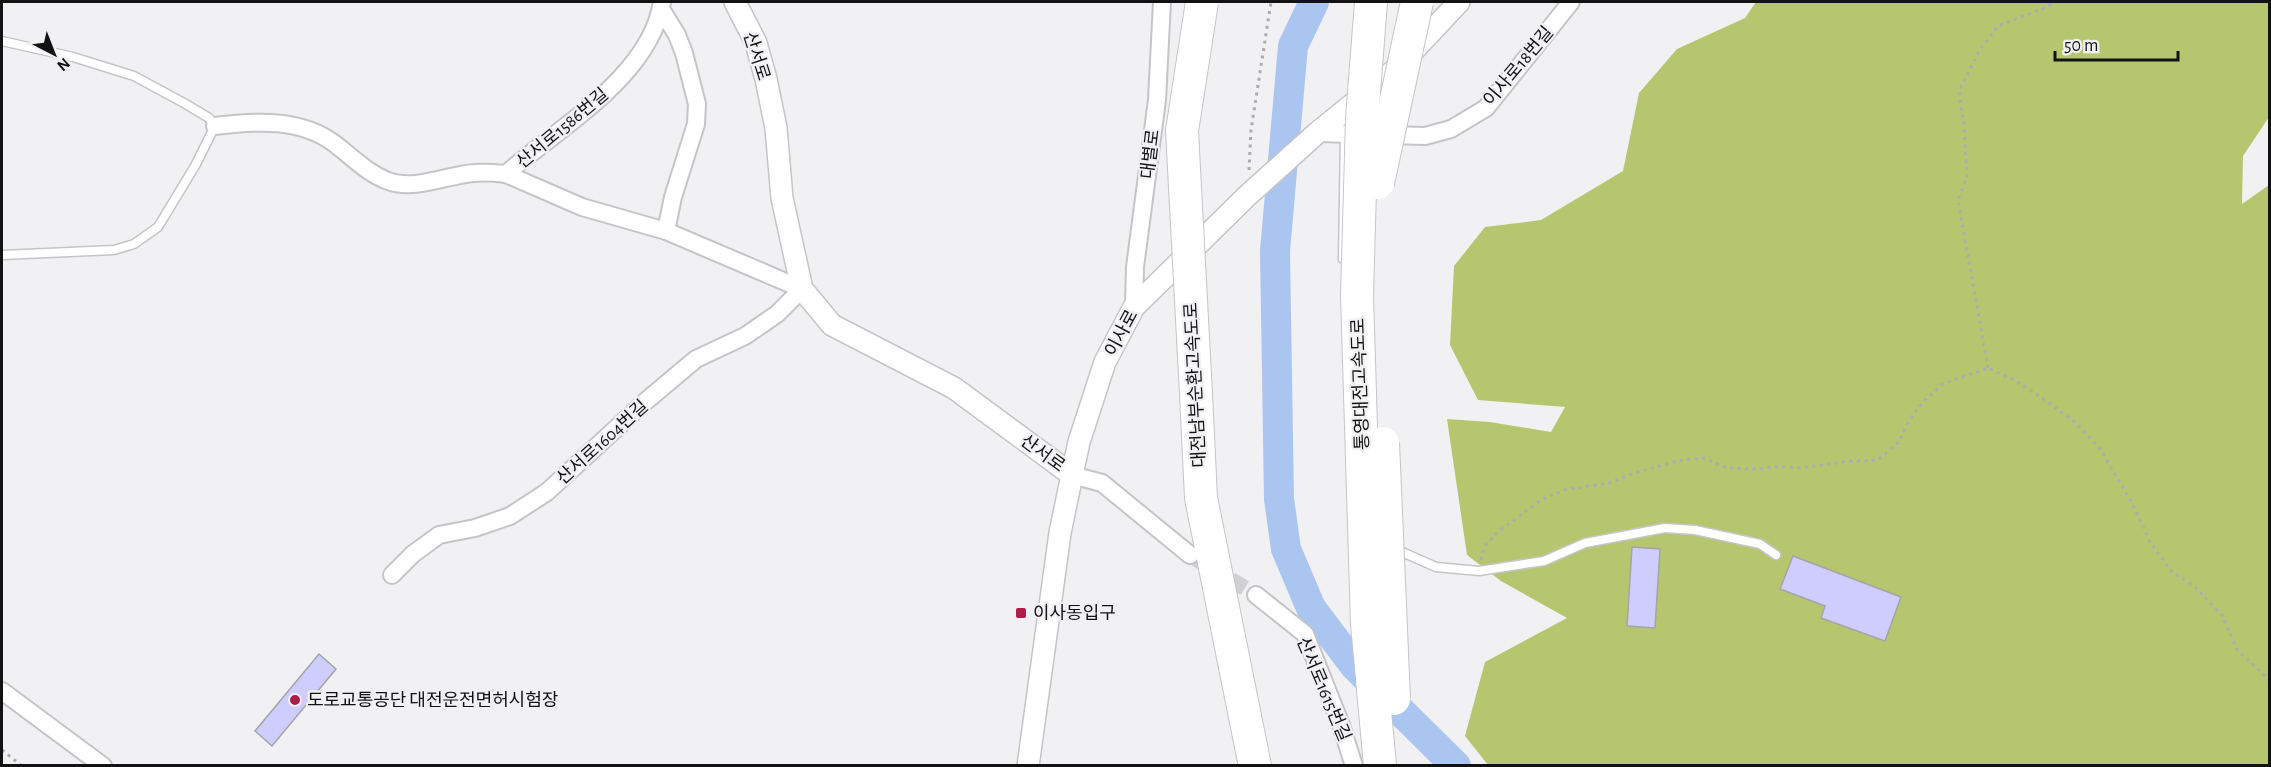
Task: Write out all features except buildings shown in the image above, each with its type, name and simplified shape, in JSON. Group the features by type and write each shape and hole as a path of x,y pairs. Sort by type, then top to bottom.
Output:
{"highway":[{"name":"대전남부순환고속도로","path":"1202,2 1182,131 1201,498 1255,765"},
{"name":"통영대전고속도로","path":"1371,2 1362,118 1357,295 1367,624 1380,765"},
{"name":"통영대전고속도로","path":"1389,2 1378,118 1377,296 1399,765"},
{"path":"1378,183 1417,2"}],"street":[{"name":"산서로","path":"735,2 756,43 765,79 776,128 782,198 802,289"},
{"name":"대별로","path":"1134,307 1135,267 1157,100 1162,2"},
{"path":"1315,136 1396,69 1459,2"},
{"name":"이사로18번길","path":"1315,136 1345,133 1425,136 1451,129 1486,108 1571,2"},
{"path":"662,5 684,53 697,104 696,124 673,197 666,231"},
{"name":"산서로1586번길","path":"215,126 244,122 284,123 318,132 354,161 389,182 406,184 424,182 475,172 506,174 611,87 634,64 649,41 662,5"},
{"name":"이사로","path":"1072,475 1079,442 1106,362 1134,307 1247,196 1315,136"},
{"name":"산서로","path":"506,174 582,207 666,231 802,289 832,325 954,388 1072,475 1060,533 1028,765"},
{"name":"산서로1604번길","path":"392,575 412,554 439,535 476,528 510,516 547,492 696,358 745,336 777,314 802,289"},
{"path":"1072,475 1102,483 1190,555"},
{"name":"산서로1615번길","path":"1256,595 1305,634 1341,725 1354,765"},
{"path":"2,691 103,765"}],"lane":[{"path":"2,41 73,57 134,76 209,118 215,126 195,166 158,227 134,244 114,250 2,255"},
{"path":"1343,268 1345,133"},
{"path":"1353,501 1357,532 1436,567 1479,570 1544,561 1585,543 1665,528 1695,530 1760,544 1776,555"}],"path":[{"path":"1247,196 1251,130 1271,2"},
{"path":"1988,368 1958,200 1967,177 1964,125 1959,91 1978,53 1998,26 2045,8 2054,2"},
{"path":"1479,570 1484,547 1499,531 1541,500 1564,490 1609,483 1634,473 1682,460 1704,458 1728,468 1753,469 1802,468 1850,461 1878,460 1898,443 1910,419 1924,401 1943,384 1988,368 2013,379 2048,402 2076,423 2092,440 2100,449 2132,503 2150,542 2172,572 2193,585 2222,615 2237,650 2270,681"},
{"path":"2,750 22,765"}],"green space":[{"path":"1756,2 2269,2 2269,117 2243,156 2242,204 2269,185 2269,765 1488,765 1465,736 1485,662 1567,618 1501,581 1467,555 1447,419 1490,422 1551,432 1565,407 1478,400 1450,345 1454,266 1485,227 1541,220 1623,171 1639,93 1677,49 1745,18"}],"waterway":[{"path":"1314,2 1293,46 1275,251 1279,499 1286,549 1311,608 1354,665 1456,766"}],"tunnel":[{"path":"1190,555 1256,595"}],"place":[{"name":"이사동입구","path":"1021,613"},
{"name":"도로교통공단 대전운전면허시험장","path":"295,700"}]}
